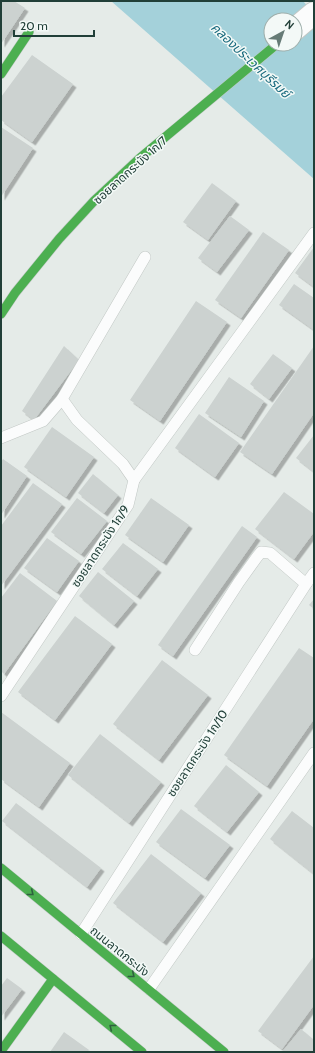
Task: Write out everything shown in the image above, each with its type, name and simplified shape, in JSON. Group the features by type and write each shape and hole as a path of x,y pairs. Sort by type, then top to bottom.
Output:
{"street":[{"path":"303,22 314,13"},
{"path":"1,74 29,32"},
{"name":"ซอยลาดกระบัง 1ก/7","path":"1,314 59,239 94,201 140,158 267,52"},
{"name":"ถนนลาดกระบัง","path":"1,868 224,1052"},
{"path":"1,936 142,1052"},
{"path":"1,1051 53,979"}],"lane":[{"path":"62,399 77,420 123,464 134,480 314,233"},
{"path":"1,438 43,421 62,399 145,257"},
{"name":"ซอยลาดกระบัง 1ก/9","path":"1,696 128,505 134,480"},
{"path":"196,650 239,582 261,552 270,553 306,584"},
{"name":"ซอยลาดกระบัง 1ก/10","path":"81,934 314,573"},
{"path":"148,989 314,753"}],"water":[{"name":"คลองประเวศบุรีรมย์","path":"111,1 303,1 314,13 314,179"}],"building":[{"path":"1,1 14,1 25,8 1,44"},
{"path":"32,55 73,84 32,142 1,120 1,97"},
{"path":"1,127 33,148 1,197"},
{"path":"212,183 236,201 208,240 183,222"},
{"path":"230,216 249,230 217,272 198,258"},
{"path":"263,232 289,250 241,318 215,300"},
{"path":"314,247 314,287 295,273"},
{"path":"294,284 314,298 314,330 279,305"},
{"path":"196,301 227,322 160,421 130,400"},
{"path":"64,346 79,360 34,420 22,411"},
{"path":"314,346 314,413 272,474 240,452"},
{"path":"273,354 292,368 269,399 250,384"},
{"path":"229,377 264,401 241,437 205,413"},
{"path":"199,414 239,443 215,477 175,448"},
{"path":"52,427 94,457 66,497 24,467"},
{"path":"314,435 314,472 296,458"},
{"path":"3,459 27,476 1,515 1,462"},
{"path":"93,474 118,495 104,513 78,493"},
{"path":"33,483 62,504 1,586 1,526"},
{"path":"284,492 314,514 314,532 294,559 255,529"},
{"path":"77,498 107,521 81,554 51,532"},
{"path":"151,498 189,525 163,562 125,535"},
{"path":"242,526 257,537 173,656 158,645"},
{"path":"47,538 79,561 57,592 24,568"},
{"path":"123,543 158,569 137,596 102,569"},
{"path":"98,572 134,601 114,625 79,596"},
{"path":"20,573 57,601 4,674 1,671 1,598"},
{"path":"314,599 314,609 309,605"},
{"path":"75,616 112,644 55,720 18,692"},
{"path":"299,648 314,658 314,719 267,786 224,755"},
{"path":"162,660 208,695 159,760 113,724"},
{"path":"1,712 70,763 39,807 1,779"},
{"path":"100,734 161,782 129,823 68,775"},
{"path":"226,765 259,792 227,832 194,806"},
{"path":"16,803 101,868 87,887 2,821"},
{"path":"181,809 230,845 205,878 156,842"},
{"path":"292,811 314,828 314,874 270,839"},
{"path":"151,854 201,893 163,942 113,903"},
{"path":"314,956 314,1005 282,1049 258,1031"},
{"path":"7,978 22,989 1,1017 1,986"},
{"path":"301,1029 314,1040 314,1052 282,1052"},
{"path":"64,1032 89,1050 87,1052 50,1052"}],"traffic: fast":[{"path":"1,74 29,32"},
{"path":"1,314 15,293 59,239 94,201 140,158 267,52"},
{"path":"1,868 224,1052"},
{"path":"1,936 142,1052"},
{"path":"1,1051 53,979"}]}
